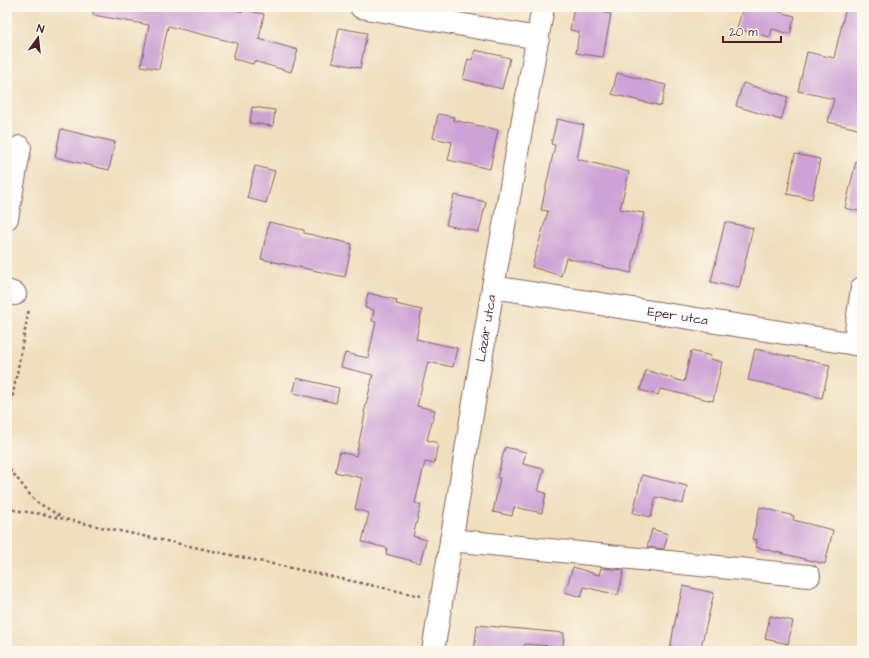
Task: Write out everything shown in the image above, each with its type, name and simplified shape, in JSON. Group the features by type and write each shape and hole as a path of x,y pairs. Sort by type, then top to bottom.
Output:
{"street":[{"path":"361,7 538,38"},
{"name":"Lázár utca","path":"433,651 543,7"},
{"path":"7,218 20,147"},
{"name":"Eper utca","path":"494,287 858,345"},
{"path":"858,345 862,288"},
{"path":"451,540 809,576"}],"path":[{"path":"7,426 30,302 11,292"},
{"path":"7,446 8,468 36,501 63,518"},
{"path":"7,509 63,518 442,600"}],"building":[{"path":"94,7 221,7 243,12 244,10 264,14 259,39 298,50 291,72 254,61 253,64 233,59 237,43 168,26 159,69 141,66 149,25 93,15"},
{"path":"574,7 611,14 603,57 576,53 579,32 570,30"},
{"path":"743,7 760,7 795,16 790,34 772,29 770,37 737,29"},
{"path":"846,7 862,7 862,130 828,122 834,99 798,91 807,52 834,58"},
{"path":"339,28 367,33 360,68 332,62"},
{"path":"475,50 510,58 502,89 463,79 468,59 472,60"},
{"path":"617,73 666,85 661,106 612,94"},
{"path":"743,83 788,97 781,120 736,106"},
{"path":"252,107 275,110 273,126 250,123"},
{"path":"438,114 454,117 453,120 498,130 490,169 448,160 452,142 433,138"},
{"path":"557,119 584,125 577,159 629,172 620,209 644,213 631,273 566,258 561,276 532,267 548,211 541,210 555,145 551,144"},
{"path":"61,129 115,142 109,170 55,157"},
{"path":"795,154 820,159 812,199 787,194"},
{"path":"856,161 862,162 862,212 845,208"},
{"path":"255,166 275,171 266,203 247,198"},
{"path":"454,195 486,202 479,232 446,225"},
{"path":"269,222 304,230 304,233 352,244 345,277 261,259"},
{"path":"725,222 753,228 739,288 711,282"},
{"path":"368,293 397,300 396,304 422,310 416,339 457,348 453,367 428,362 417,406 435,410 427,440 438,443 434,464 425,462 415,503 421,505 413,536 426,540 420,563 386,554 387,548 362,542 369,513 355,509 362,478 335,472 340,452 356,456 373,375 341,367 345,353 368,358 376,322 372,321 374,310 365,308"},
{"path":"755,349 830,365 822,398 795,390 748,380"},
{"path":"691,351 711,356 710,359 722,362 713,401 660,389 658,395 640,390 646,370 684,382"},
{"path":"297,378 339,388 336,403 293,393"},
{"path":"505,447 526,452 523,464 544,469 538,491 546,493 542,513 514,507 512,516 493,512 500,478 497,478"},
{"path":"642,475 687,486 683,504 656,497 651,517 633,513"},
{"path":"760,507 794,516 793,520 833,530 825,564 756,547 757,540 752,539"},
{"path":"652,529 668,534 664,549 647,547"},
{"path":"573,567 599,575 601,568 624,570 618,595 584,587 581,597 565,592"},
{"path":"683,586 714,593 700,651 670,651"},
{"path":"770,616 793,621 788,644 765,639"},
{"path":"477,625 564,633 563,647 525,644 524,651 474,651"}]}
